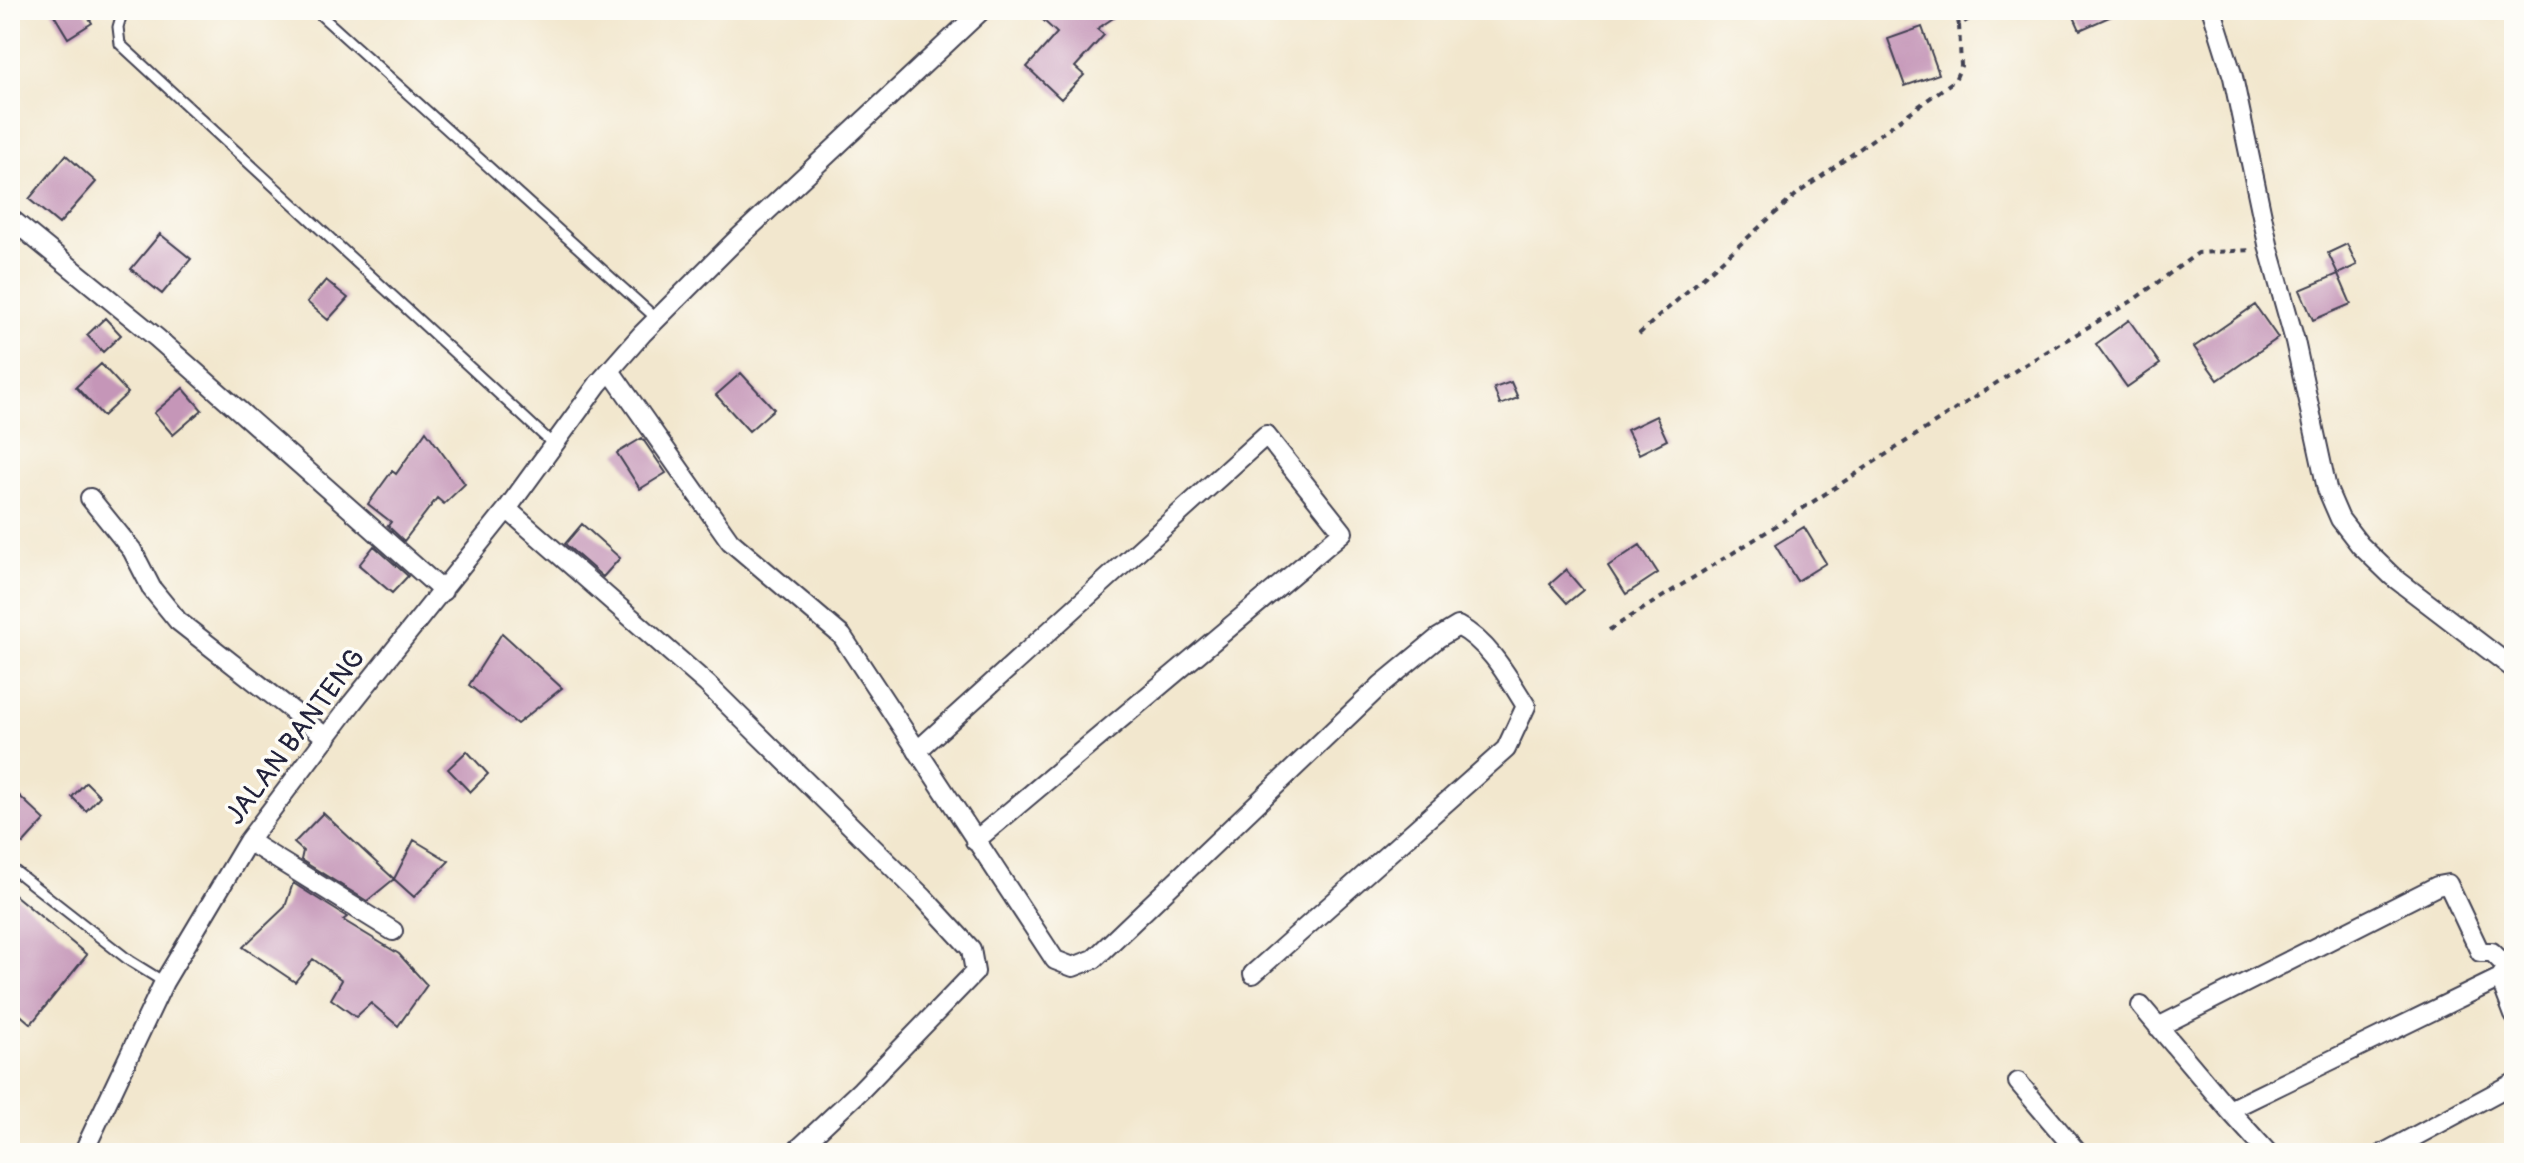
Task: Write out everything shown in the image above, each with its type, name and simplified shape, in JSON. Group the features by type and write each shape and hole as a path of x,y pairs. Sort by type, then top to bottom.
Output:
{"street":[{"name":"JALAN BANTENG","path":"83,1153 164,982 248,841 605,378 657,319 733,243 982,10"},
{"path":"2212,10 2233,77 2269,249 2295,341 2319,462 2340,519 2360,545 2392,576 2514,669"},
{"path":"10,218 157,338 443,591"},
{"path":"605,378 730,541 842,636 1055,960 1073,967 1094,959 1381,685 1438,638 1458,626 1472,633 1506,674 1526,706 1506,749 1253,974"},
{"path":"917,751 1266,435 1343,532 975,841"},
{"path":"90,498 132,550 152,589 178,621 327,738"},
{"path":"507,509 707,684 913,887 971,949 975,972 861,1090 794,1153"},
{"path":"248,841 393,931"},
{"path":"2158,1027 2437,886 2448,884 2480,952 2492,952 2507,969 2514,1015"},
{"path":"2229,1110 2507,969"},
{"path":"2141,1006 2268,1153"},
{"path":"2018,1082 2078,1153"},
{"path":"2384,1153 2514,1083"}],"lane":[{"path":"123,10 118,27 120,44 554,445"},
{"path":"315,10 657,319"},
{"path":"10,867 130,961 164,982"}],"path":[{"path":"1639,334 1797,194 1955,80 1961,66 1955,10"},
{"path":"1959,25 1985,10"},
{"path":"1609,630 2021,367 2132,301 2198,253 2269,249"}],"building":[{"path":"51,10 84,10 92,23 68,38"},
{"path":"1050,10 1125,10 1097,29 1104,35 1075,67 1084,75 1061,99 1027,67 1057,33 1042,19"},
{"path":"2071,10 2125,10 2080,30"},
{"path":"1922,27 1939,74 1905,86 1888,39"},
{"path":"66,155 96,182 59,224 29,199"},
{"path":"160,234 191,259 162,294 131,269"},
{"path":"2347,244 2357,265 2338,274 2328,253"},
{"path":"2338,274 2351,304 2313,320 2300,290"},
{"path":"326,280 348,298 328,320 307,302"},
{"path":"2255,305 2278,338 2218,380 2194,347"},
{"path":"105,318 121,335 103,352 87,335"},
{"path":"2129,320 2160,364 2127,387 2096,344"},
{"path":"101,364 128,393 103,416 76,387"},
{"path":"741,373 774,409 749,431 716,395"},
{"path":"1511,382 1518,398 1500,405 1494,388"},
{"path":"183,388 202,410 173,435 154,413"},
{"path":"1656,416 1667,440 1639,454 1627,430"},
{"path":"426,431 465,484 444,504 437,498 404,541 388,526 391,522 368,504 392,471 396,474"},
{"path":"642,438 666,473 640,489 617,453"},
{"path":"582,524 620,558 603,577 565,544"},
{"path":"1804,527 1826,563 1797,581 1775,545"},
{"path":"1640,545 1658,573 1626,594 1608,566"},
{"path":"374,546 408,576 392,593 359,565"},
{"path":"1566,570 1583,590 1567,603 1550,584"},
{"path":"502,633 562,688 517,724 469,685"},
{"path":"467,751 488,774 470,792 448,769"},
{"path":"86,782 100,796 86,811 72,797"},
{"path":"10,787 45,820 23,844 10,832"},
{"path":"323,813 394,879 367,901 301,860 303,851 294,843"},
{"path":"414,840 449,861 414,897 394,879"},
{"path":"293,883 347,917 343,920 399,954 427,985 398,1026 371,1003 356,1017 331,999 342,980 313,959 295,982 243,947 285,907"},
{"path":"10,891 87,955 31,1024 10,1006"}]}
